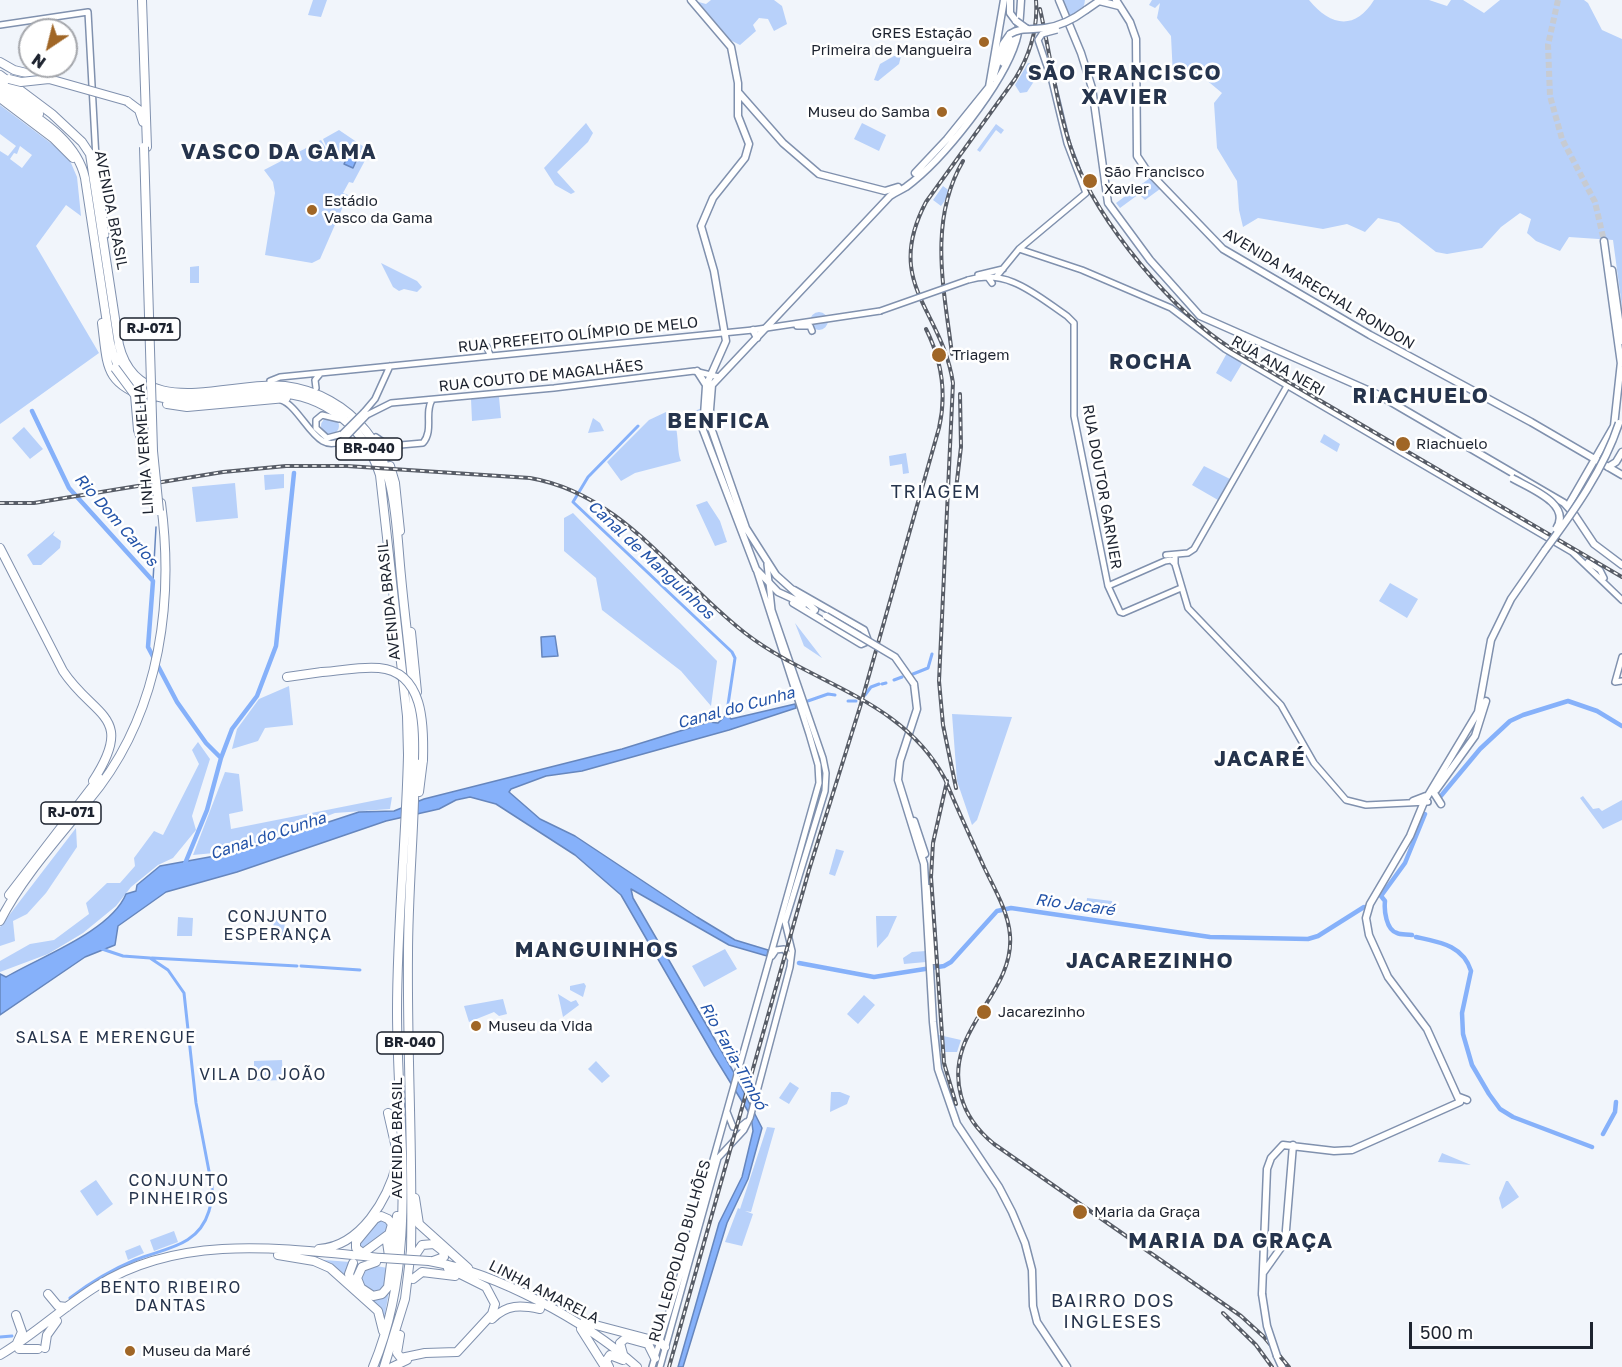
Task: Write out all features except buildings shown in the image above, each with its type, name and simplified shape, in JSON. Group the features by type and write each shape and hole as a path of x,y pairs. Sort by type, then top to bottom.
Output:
{"highway":[{"name":"LINHA VERMELHA","path":"0,921 19,890 113,767 132,734 148,688 160,642 165,547 155,454 141,0"},
{"name":"LINHA VERMELHA","path":"0,911 9,895 124,739 148,688 158,626 161,547 153,451 141,0"},
{"path":"0,62 14,70 56,80 134,105 141,115 147,147"},
{"path":"0,68 52,114"},
{"path":"0,74 18,82 56,80"},
{"name":"AVENIDA BRASIL","path":"0,74 52,114 82,142 93,156 119,345 124,360 135,375 158,389 178,394 264,386 296,388 320,396 349,414 371,439 387,471 399,555 415,729 397,1010 401,1253 395,1299 371,1367"},
{"path":"0,81 80,142 93,156"},
{"name":"AVENIDA BRASIL","path":"0,95 11,100 68,144 84,172 112,349 121,368 140,388 171,400 276,393 307,398 340,416 366,444 380,475 408,728 412,793"},
{"name":"AVENIDA BRASIL","path":"0,95 71,155 81,179 106,356 111,373 126,390 158,402 187,407 274,398 307,403 339,419 357,437 374,466 379,482 412,793"},
{"path":"25,101 67,138 79,155 84,172"},
{"path":"27,112 71,155"},
{"path":"93,169 106,235"},
{"name":"AVENIDA BRASIL","path":"106,235 124,348 140,372 156,383 176,388 272,381 316,388 348,408 376,437 394,477 419,727 393,981 396,1148 394,1165 397,1216 394,1279 383,1331 371,1367"},
{"path":"104,304 107,347 116,368 136,398 138,430 152,468 159,511"},
{"path":"272,381 316,391 349,414"},
{"path":"171,400 187,403 219,403"},
{"path":"382,522 390,567"},
{"path":"399,555 400,532"},
{"path":"0,548 63,673 99,708 110,725 110,750 79,803"},
{"path":"407,646 416,682"},
{"path":"287,677 378,668 392,671 405,679 419,702 423,760 412,793"},
{"name":"AVENIDA BRASIL","path":"388,1367 400,1335 416,1254 409,826"},
{"name":"AVENIDA BRASIL","path":"388,1367 407,1290 411,1250 409,826"},
{"path":"393,1032 397,1010"},
{"path":"388,1113 396,1148"},
{"path":"286,1251 328,1248 341,1244 383,1201 391,1187 394,1165"},
{"path":"415,1196 420,1226 457,1260 474,1272"},
{"path":"411,1208 414,1253 412,1283"},
{"path":"381,1260 358,1251 356,1245 366,1228 378,1217 384,1216 391,1222 387,1245 390,1267"},
{"path":"381,1260 362,1266 357,1278 361,1288 373,1296 386,1291 397,1216"},
{"path":"16,1348 98,1285 153,1259 214,1248 367,1254 390,1233"},
{"path":"0,1358 57,1321 101,1288 157,1263 214,1253 277,1254 428,1264 443,1259 444,1254 437,1245 425,1244 416,1254"},
{"path":"277,1254 326,1265 378,1311 383,1331"},
{"path":"353,1263 349,1277 354,1288"},
{"name":"LINHA AMARELA","path":"428,1264 474,1272 568,1317 602,1337 627,1361"},
{"name":"LINHA AMARELA","path":"428,1264 466,1273 540,1309 580,1329 637,1367"},
{"path":"400,1335 397,1353 401,1358 425,1353 457,1352 494,1312 494,1299 489,1290 448,1269"},
{"path":"412,1283 422,1272 445,1273 489,1290"},
{"path":"48,1294 58,1306 67,1307"},
{"path":"388,1367 425,1355 445,1357 460,1353 505,1309 521,1305 540,1309"},
{"path":"16,1315 22,1332 16,1348"},
{"path":"568,1317 663,1345"},
{"path":"16,1348 46,1347 48,1333 57,1321"},
{"path":"580,1329 607,1367"},
{"path":"627,1361 620,1345 626,1338 648,1344 655,1358"},
{"path":"607,1367 609,1356 627,1361"}],"main road":[{"path":"691,0 731,47 738,92 738,116 748,140 745,158 719,189 701,226 712,263 725,333 724,346 710,394 709,422 743,523 766,561 786,586 815,609 895,657 914,684 917,709 902,766 903,784 927,862 938,1069 954,1118 999,1187 1012,1212 1032,1270 1033,1306 1037,1322 1067,1367"},
{"path":"989,87 1004,0"},
{"path":"1010,0 1012,16 1027,30"},
{"path":"706,386 757,338 891,196 909,185 944,146 997,80 1016,42 1021,0"},
{"path":"738,92 745,103 817,173 891,190 903,185 944,146 989,87 1007,37 1017,30 1047,29 1075,18 1083,11 1086,0"},
{"name":"AVENIDA MARECHAL RONDON","path":"1116,0 1133,30 1137,49 1137,156 1145,168 1219,246 1370,335 1621,474"},
{"path":"997,80 1011,37 1016,32 1061,24 1095,3 1107,1 1122,8"},
{"path":"1060,2 1082,53 1094,96 1106,196 1112,210 1131,237 1204,319 1358,385 1568,506 1594,544 1622,565"},
{"path":"1003,11 1014,23 1027,30"},
{"path":"0,25 88,12 93,156"},
{"path":"970,280 987,276 1001,277 1003,269 1019,249 1086,193 1070,152 1052,81 1038,40 1042,34 1070,26"},
{"path":"738,106 745,103"},
{"name":"AVENIDA BRASIL","path":"93,156 106,235"},
{"path":"873,187 883,197 879,208"},
{"path":"1622,341 1605,241 1622,371"},
{"name":"RUA ANA NERI","path":"1019,249 1088,272 1172,309 1222,347 1600,570 1608,585 1622,600"},
{"path":"970,280 986,272 1003,269"},
{"path":"987,276 992,283"},
{"name":"RUA DOUTOR GARNIER","path":"1001,277 1059,310 1074,323 1074,416 1108,586 1119,611 1123,614 1181,588"},
{"name":"RUA PREFEITO OLÍMPIO DE MELO","path":"272,381 280,377 753,330 830,317 837,319 880,311 970,280"},
{"path":"793,325 810,326 812,332"},
{"path":"753,330 757,338"},
{"path":"487,347 490,355"},
{"path":"1568,506 1616,422 1621,362"},
{"path":"274,398 288,403 313,429 318,439 326,443 338,442 366,414 390,366"},
{"path":"370,368 380,372 381,397 391,403"},
{"path":"698,371 706,386 703,419 708,445 755,567 773,591 861,644 868,641 868,635 864,630 786,586"},
{"name":"RUA COUTO DE MAGALHÃES","path":"366,414 391,403 698,371 715,376"},
{"path":"316,388 315,380 320,374"},
{"path":"1166,555 1188,553 1194,549 1287,386"},
{"path":"376,437 387,445 396,447 420,444 425,441 432,400"},
{"path":"414,401 423,405 428,413"},
{"path":"1544,549 1573,511 1604,459 1620,421 1622,410"},
{"path":"313,429 316,420 322,415 339,419"},
{"path":"387,458 389,451 396,447"},
{"path":"1601,450 1616,462 1621,474"},
{"path":"1413,801 1433,793 1475,718 1485,688 1489,645 1503,614 1591,473 1598,467 1616,462 1622,452"},
{"path":"1504,469 1512,478 1555,504 1559,513 1559,525"},
{"path":"748,551 754,553 758,550"},
{"path":"1175,555 1175,564 1186,604 1281,705 1314,763 1346,800 1366,805 1426,802"},
{"path":"755,567 758,558 766,561"},
{"path":"1108,586 1169,560 1175,564"},
{"name":"RUA LEOPOLDO BULHÕES","path":"652,1367 663,1345 683,1285 718,1158 744,1130 750,1117 791,959 792,951 785,922 814,830 826,778 772,610 773,591 766,561"},
{"name":"RUA LEOPOLDO BULHÕES","path":"755,567 800,697"},
{"path":"773,591 815,609"},
{"path":"1459,1099 1425,1026 1388,977 1367,930 1369,908 1426,802 1473,740 1485,707 1496,629"},
{"path":"1619,682 1622,657"},
{"name":"RUA LEOPOLDO BULHÕES","path":"660,1367 663,1345 684,1263 819,783 818,765 803,706"},
{"path":"1433,793 1441,804"},
{"path":"770,959 781,949 788,951 791,959"},
{"path":"1293,1147 1334,1155 1352,1154 1454,1108 1459,1099"},
{"path":"1282,1367 1269,1333 1261,1276 1267,1170 1271,1158 1283,1146 1334,1151 1352,1150 1459,1099 1467,1100"},
{"path":"727,1110 729,1122 734,1128 742,1126 750,1117"},
{"path":"1261,1276 1282,1246 1293,1147"},
{"path":"683,1285 684,1263"}],"shaded area":[{"path":"313,0 327,0 321,17 308,15"},
{"path":"711,0 774,0 782,6 787,24 774,31 768,19 759,18 753,25 756,31 740,45 722,36 695,1 706,4"},
{"path":"1062,0 1085,0 1080,12 1069,19"},
{"path":"1152,0 1309,0 1325,15 1342,21 1359,17 1374,0 1429,0 1447,6 1451,0 1463,0 1484,13 1500,0 1584,0 1588,3 1602,30 1622,39 1622,307 1613,240 1569,237 1560,251 1536,241 1527,233 1531,219 1520,213 1501,227 1482,248 1447,254 1436,252 1399,223 1378,218 1365,232 1347,224 1323,229 1258,218 1243,227 1237,181 1217,148 1214,103 1222,93 1204,78 1173,76 1171,36 1157,18 1160,3 1155,8 1149,5"},
{"path":"894,56 901,56 899,64 878,81 874,80 880,64"},
{"path":"1028,63 1038,65 1040,72 1027,92 1020,93 1015,85"},
{"path":"0,105 68,156 77,177 81,216 66,205 36,246 99,353 0,424 0,151 8,156 16,146 0,134","holes":["20,146 32,155 22,168 10,159 14,153 17,154"]},
{"path":"586,123 593,133 588,142 557,172 575,192 571,194 555,185 544,168"},
{"path":"862,123 886,135 879,151 854,139"},
{"path":"996,124 1004,130 1001,134 996,130 980,152 977,150"},
{"path":"339,130 370,151 353,183 349,182 343,193 348,195 320,259 312,263 265,255 275,193 273,182 264,170 312,145 321,159 327,156 319,141 321,140 330,155 323,139"},
{"path":"1150,178 1160,189 1145,200 1139,194 1120,208 1116,203"},
{"path":"943,186 951,192 941,206 933,200"},
{"path":"381,263 417,281 422,287 417,292 404,289 399,291 393,287"},
{"path":"199,266 199,283 190,283 190,267"},
{"path":"815,312 823,312 828,317 826,328 815,330 810,325 810,317"},
{"path":"1227,353 1243,362 1231,382 1216,373"},
{"path":"499,397 501,418 472,421 471,399"},
{"path":"702,408 701,417 683,423 682,416"},
{"path":"666,412 674,422 681,461 635,473 621,481 607,462 649,420"},
{"path":"330,417 336,420 339,426 336,432 330,435 324,432 321,426 324,420"},
{"path":"593,418 600,423 604,431 588,433"},
{"path":"24,427 43,449 30,459 12,438"},
{"path":"1324,434 1340,444 1337,452 1320,442"},
{"path":"906,453 909,473 903,474 902,464 890,466 889,456"},
{"path":"1204,466 1230,479 1218,500 1192,485"},
{"path":"284,474 284,488 265,490 264,475"},
{"path":"235,483 238,518 196,522 192,487"},
{"path":"707,501 720,521 727,542 715,546 696,505"},
{"path":"573,513 717,661 711,706 681,671 602,610 596,578 564,551 564,518"},
{"path":"55,531 53,535 61,541 60,548 41,565 33,565 27,555"},
{"path":"1390,583 1418,599 1407,618 1379,601"},
{"path":"795,623 822,658 804,646"},
{"path":"289,686 293,725 265,728 258,741 232,749 237,729 259,699"},
{"path":"952,714 1012,717 977,820 972,825 957,781"},
{"path":"198,742 210,759 192,816 196,830 173,858 158,865 131,887 116,906 83,933 48,954 0,972 0,961 30,944 54,940 89,914 86,903 107,883 120,883 135,866 134,858 154,831 163,835 199,764 192,750"},
{"path":"225,772 239,774 243,811 229,814 231,829 392,797 390,809 335,813 260,842 214,853 193,855"},
{"path":"1583,796 1593,809 1599,808 1602,811 1622,800 1622,820 1603,829 1580,798"},
{"path":"76,828 77,847 46,893 27,914 13,921 15,941 0,946 0,927"},
{"path":"836,849 844,851 835,876 829,874"},
{"path":"1087,898 1112,901 1111,914 1086,911"},
{"path":"274,916 285,917 284,936 273,936"},
{"path":"876,916 897,916 888,936 877,948"},
{"path":"178,917 193,918 192,936 177,936"},
{"path":"725,949 737,969 704,987 692,966"},
{"path":"926,951 926,962 904,964 903,958 912,952"},
{"path":"584,983 586,986 583,997 570,990 570,986"},
{"path":"558,994 571,1002 576,1000 579,1005 563,1017"},
{"path":"864,995 875,1005 858,1024 847,1014"},
{"path":"503,999 507,1014 499,1016 494,1012 469,1022 464,1006"},
{"path":"939,1035 961,1040 957,1052 940,1052"},
{"path":"282,1060 283,1080 254,1081 254,1061"},
{"path":"596,1061 610,1076 602,1083 588,1069"},
{"path":"790,1082 799,1088 789,1104 779,1098"},
{"path":"831,1092 840,1092 850,1096 847,1104 830,1112"},
{"path":"767,1127 775,1128 751,1212 745,1211 753,1214 742,1246 725,1242 738,1208 740,1209"},
{"path":"1442,1153 1471,1165 1438,1162"},
{"path":"96,1180 113,1204 97,1216 80,1191"},
{"path":"1506,1181 1519,1197 1502,1209 1499,1198"},
{"path":"380,1218 388,1223 386,1234 361,1252 357,1241"},
{"path":"174,1231 178,1242 154,1251 150,1240"},
{"path":"140,1245 144,1253 128,1260 125,1251"},
{"path":"312,1259 350,1262 346,1268 346,1278"},
{"path":"355,1263 360,1264 353,1273 358,1287 380,1297 393,1269 383,1325 382,1318 355,1287 350,1271"},
{"path":"370,1265 388,1268 384,1290 369,1293 358,1276"}],"water":[{"path":"352,148 360,152 353,168 344,164"},
{"path":"555,636 558,656 542,657 541,637"},
{"path":"795,704 796,708 729,730 582,771 546,776 511,789 509,792 540,819 575,836 697,917 735,940 768,950 767,956 729,945 631,889 633,898 733,1071 762,1128 748,1179 727,1223 683,1367 678,1367 719,1223 742,1177 753,1131 751,1116 621,895 575,855 496,804 470,797 456,800 439,809 386,821 237,872 166,892 118,926 115,945 85,957 0,1015 0,974 6,977 90,931 106,920 126,894 136,891 137,885 160,866 237,852 359,812 394,811 424,799 622,749 709,722 718,723 727,714 731,719"}],"waterway":[{"name":"Rio Dom Carlos","path":"32,411 69,488 153,581 148,647 177,702 206,743 221,758 207,810 184,866"},
{"name":"Canal de Manguinhos","path":"638,426 588,477 573,502 732,652 735,658 726,718"},
{"path":"221,758 232,729 257,696 276,646 294,473"},
{"path":"153,581 156,527"},
{"path":"913,674 928,668 932,654"},
{"path":"894,680 902,677"},
{"path":"882,684 886,683"},
{"path":"865,695 871,687 879,684"},
{"name":"Canal do Cunha","path":"805,702 828,694 835,695"},
{"name":"Canal do Cunha","path":"848,701 856,701"},
{"name":"Rio Jacaré","path":"1440,797 1480,749 1510,721 1523,715 1568,701 1597,711 1622,726"},
{"name":"Rio Jacaré","path":"1412,935 1399,934 1390,928 1385,914 1385,901 1381,896 1405,863 1425,814"},
{"name":"Rio Jacaré","path":"799,963 874,977 944,966 951,962 997,911 1011,908 1210,937 1308,939 1318,936 1364,907"},
{"path":"1416,937 1449,946 1462,955 1467,962 1471,971 1462,1013 1463,1034 1472,1065 1500,1109 1513,1117 1592,1147"},
{"path":"102,949 123,956 150,958 168,970 184,993 196,1103 212,1187"},
{"path":"152,958 297,966"},
{"path":"301,966 360,970"},
{"path":"1603,1134 1615,1112 1616,1102"},
{"path":"70,1298 118,1268 189,1239 204,1223 211,1203 212,1188"},
{"path":"0,1337 12,1336"}],"tunnel":[{"path":"1558,0 1548,45 1550,96 1562,139 1595,202 1604,241"}],"railway":[{"path":"956,788 943,725 939,681 953,383 947,357 919,296 913,276 911,254 914,230 926,202 1020,70 1029,51 1034,31 1036,0"},
{"path":"1040,9 1063,121 1074,157 1086,183 1119,237 1140,264 1186,313 1232,349 1622,577"},
{"path":"952,354 941,256 942,231 945,207 952,184 963,161"},
{"path":"669,1367 809,870 860,707 939,428 943,402 942,377 936,353 926,329"},
{"path":"956,489 961,447 960,394"},
{"path":"0,503 34,503 223,472 286,466 347,466 530,478 563,487 593,501 646,541 745,633 771,651 880,711 905,729 927,752 945,779 1000,900 1009,926 1009,956 1002,976 970,1031 962,1051 958,1072 961,1096 969,1116 994,1144 1241,1316 1264,1337 1289,1367"},
{"path":"947,781 933,843 931,877 944,1063 956,1104"},
{"path":"1223,1313 1256,1345 1272,1367"}],"place":[{"name":"GRES Estação Primeira de Mangueira","path":"984,42"},
{"name":"Museu do Samba","path":"942,112"},
{"name":"São Francisco Xavier","path":"1090,181"},
{"name":"Estádio Vasco da Gama","path":"312,210"},
{"name":"Triagem","path":"939,355"},
{"name":"Riachuelo","path":"1403,444"},
{"name":"Jacarezinho","path":"984,1012"},
{"name":"Museu da Vida","path":"476,1026"},
{"name":"Maria da Graça","path":"1080,1212"},
{"name":"Museu da Maré","path":"130,1351"}],"district":[{"name":"SÃO FRANCISCO XAVIER","path":"1125,85"},
{"name":"VASCO DA GAMA","path":"279,152"},
{"name":"ROCHA","path":"1151,362"},
{"name":"RIACHUELO","path":"1421,396"},
{"name":"BENFICA","path":"719,421"},
{"name":"TRIAGEM","path":"936,492"},
{"name":"JACARÉ","path":"1260,759"},
{"name":"CONJUNTO ESPERANÇA","path":"278,926"},
{"name":"MANGUINHOS","path":"597,950"},
{"name":"JACAREZINHO","path":"1150,961"},
{"name":"SALSA E MERENGUE","path":"106,1038"},
{"name":"VILA DO JOÃO","path":"263,1075"},
{"name":"CONJUNTO PINHEIROS","path":"179,1190"},
{"name":"MARIA DA GRAÇA","path":"1231,1241"},
{"name":"BENTO RIBEIRO DANTAS","path":"171,1297"},
{"name":"BAIRRO DOS INGLESES","path":"1113,1311"}],"water label":[{"name":"Rio Faria-Timbó","path":"733,1056"}]}
